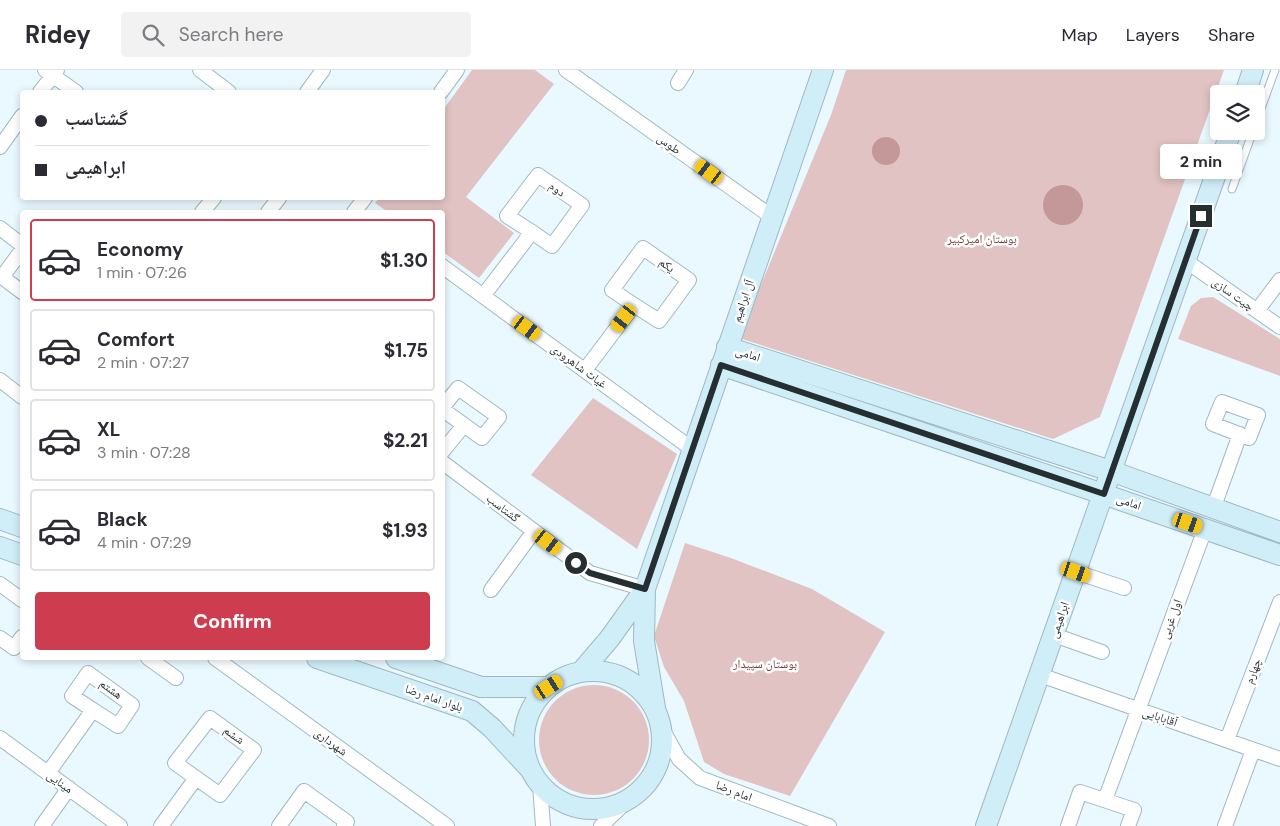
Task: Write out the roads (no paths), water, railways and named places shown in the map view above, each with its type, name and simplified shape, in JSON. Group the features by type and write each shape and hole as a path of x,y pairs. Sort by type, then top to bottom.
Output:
{"main road":[{"name":"آل ابراهیم","path":"645,589 823,70"},
{"path":"1247,85 1253,70"},
{"name":"ابراهیمی","path":"986,826 1228,140"},
{"name":"امامی","path":"724,356 1111,471 1280,532"},
{"name":"امامی","path":"724,356 1104,494 1280,555"},
{"path":"1205,529 1213,509"},
{"path":"0,519 20,526"},
{"path":"0,547 20,554"},
{"path":"581,672 610,638 645,589"},
{"path":"645,589 644,642 658,719 662,744 659,761 652,776 641,790 628,800 610,808 591,810 572,806 554,798 535,778 525,753 524,734 528,717 536,701 549,687 564,678 581,672 599,671 616,675 632,683 646,695 658,719"},
{"name":"بلوار امام رضا","path":"323,660 472,711 492,728 535,778"},
{"name":"بلوار امام رضا","path":"402,660 481,687 549,687"}],"street":[{"path":"200,70 227,90"},
{"path":"308,90 323,70"},
{"path":"442,90 457,70"},
{"name":"طوس","path":"566,70 772,217"},
{"path":"678,83 686,70"},
{"path":"41,90 52,72 74,90"},
{"path":"0,147 20,119"},
{"name":"دوم","path":"538,175 582,205 552,246 532,232 507,216 538,175"},
{"path":"204,210 212,200"},
{"path":"270,210 277,200"},
{"path":"0,228 20,243"},
{"path":"483,296 532,232"},
{"name":"یکم","path":"643,248 689,280 659,321 634,305 612,290 643,248"},
{"path":"20,253 2,277 20,290"},
{"name":"چیت سازی","path":"1186,260 1280,327"},
{"name":"غیاث شاهرودی","path":"445,268 692,448"},
{"path":"1257,311 1280,280"},
{"path":"585,370 634,305"},
{"path":"0,380 20,395"},
{"path":"445,404 458,388 499,417 482,438 445,410"},
{"path":"445,448 464,425"},
{"path":"1213,509 1240,434"},
{"name":"گشتاسب","path":"445,464 590,573 645,589"},
{"name":"اول غربی","path":"1140,710 1205,529"},
{"path":"490,590 534,531"},
{"path":"1076,572 1124,588"},
{"path":"0,584 20,599"},
{"name":"چهارم","path":"1227,740 1280,602"},
{"path":"1054,635 1102,652"},
{"path":"0,638 14,648 20,640"},
{"path":"151,660 176,678"},
{"name":"شهرداری","path":"218,660 447,826"},
{"name":"آقابابایی","path":"1040,675 1280,759"},
{"path":"48,773 93,710"},
{"path":"1106,800 1140,710"},
{"name":"ششم","path":"210,718 254,750 220,795 196,778 176,763 210,718"},
{"name":"امام رضا","path":"658,719 679,760 700,778 829,826"},
{"name":"مینایی","path":"0,738 120,826"},
{"path":"1225,826 1253,750"},
{"path":"161,826 196,778"},
{"path":"535,778 543,826"},
{"path":"42,826 69,788"},
{"path":"279,826 304,791 347,822 344,826"},
{"path":"1068,826 1080,792 1134,810 1128,826"},
{"path":"601,826 628,800"}],"lane":[{"path":"1265,97 1275,70"},
{"path":"1232,189 1250,140"}],"park label":[{"name":"بوستان امیرکبیر","path":"982,239"},
{"name":"بوستان سپیدار","path":"765,664"}]}
